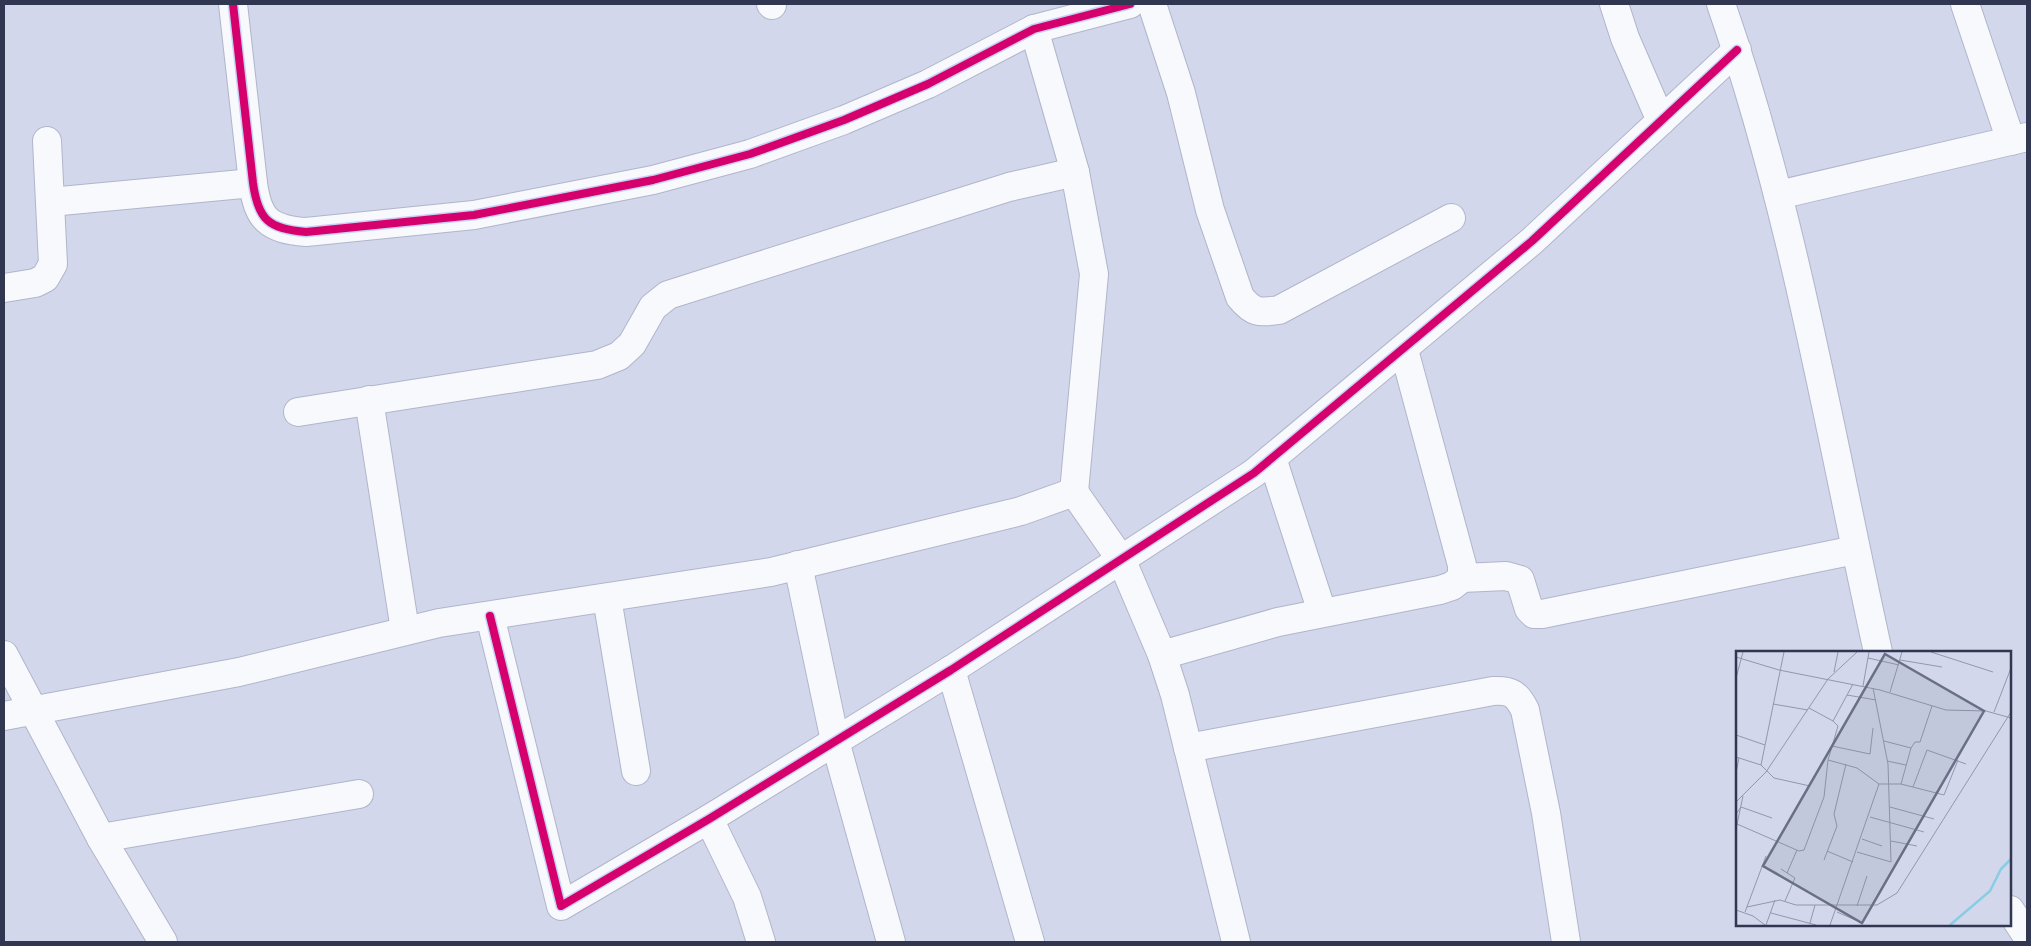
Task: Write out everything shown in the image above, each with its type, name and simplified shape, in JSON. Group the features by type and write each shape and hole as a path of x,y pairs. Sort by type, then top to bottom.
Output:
{"street":[{"path":"233,4 254,196 266,221 285,230 306,232 474,215 653,180 750,154 844,120 928,84 1034,29 1130,4"},
{"path":"1152,4 1181,93 1210,210 1240,297 1248,307 1261,312 1279,310 1451,218"},
{"path":"1614,4 1625,38 1661,121"},
{"path":"1721,4 1756,109 1778,195 1844,485 1855,550 1878,651"},
{"path":"1778,195 2019,139 1965,4"},
{"path":"1034,29 1076,172 1094,274 1074,492 1122,561 1162,655 1188,748 1236,942"},
{"path":"490,616 560,906 709,819 951,670 1014,628 1122,561 1254,473 1404,350 1532,241 1737,50"},
{"path":"4,288 36,283 45,278 53,264 47,141"},
{"path":"298,412 597,365 619,356 632,344 653,307 668,295 1010,187 1076,172"},
{"path":"50,202 253,182"},
{"path":"1404,350 1462,565 1462,578"},
{"path":"369,400 405,630"},
{"path":"1272,458 1322,612"},
{"path":"4,716 239,672 405,630 771,572 1021,511 1074,492"},
{"path":"1162,655 1235,633 1322,612 1440,590 1452,586 1462,578 1506,576 1520,580 1529,608 1534,614 1542,614 1855,550"},
{"path":"798,565 835,741 891,942"},
{"path":"607,598 636,770"},
{"path":"4,655 101,838 163,942"},
{"path":"951,670 1030,942"},
{"path":"1188,748 1493,691 1508,691 1518,696 1526,710 1546,813 1566,942"},
{"path":"101,838 359,794"},
{"path":"709,819 747,897 761,942"},
{"path":"2011,912 2027,936"}],"cycle path":[{"path":"233,4 253,183 258,206 267,220 274,225 293,231 306,232 474,215 653,180 750,154 844,120 928,84 1034,29 1130,4"},
{"path":"490,616 561,906 709,819 951,670 1254,473 1532,241 1737,50"}]}
